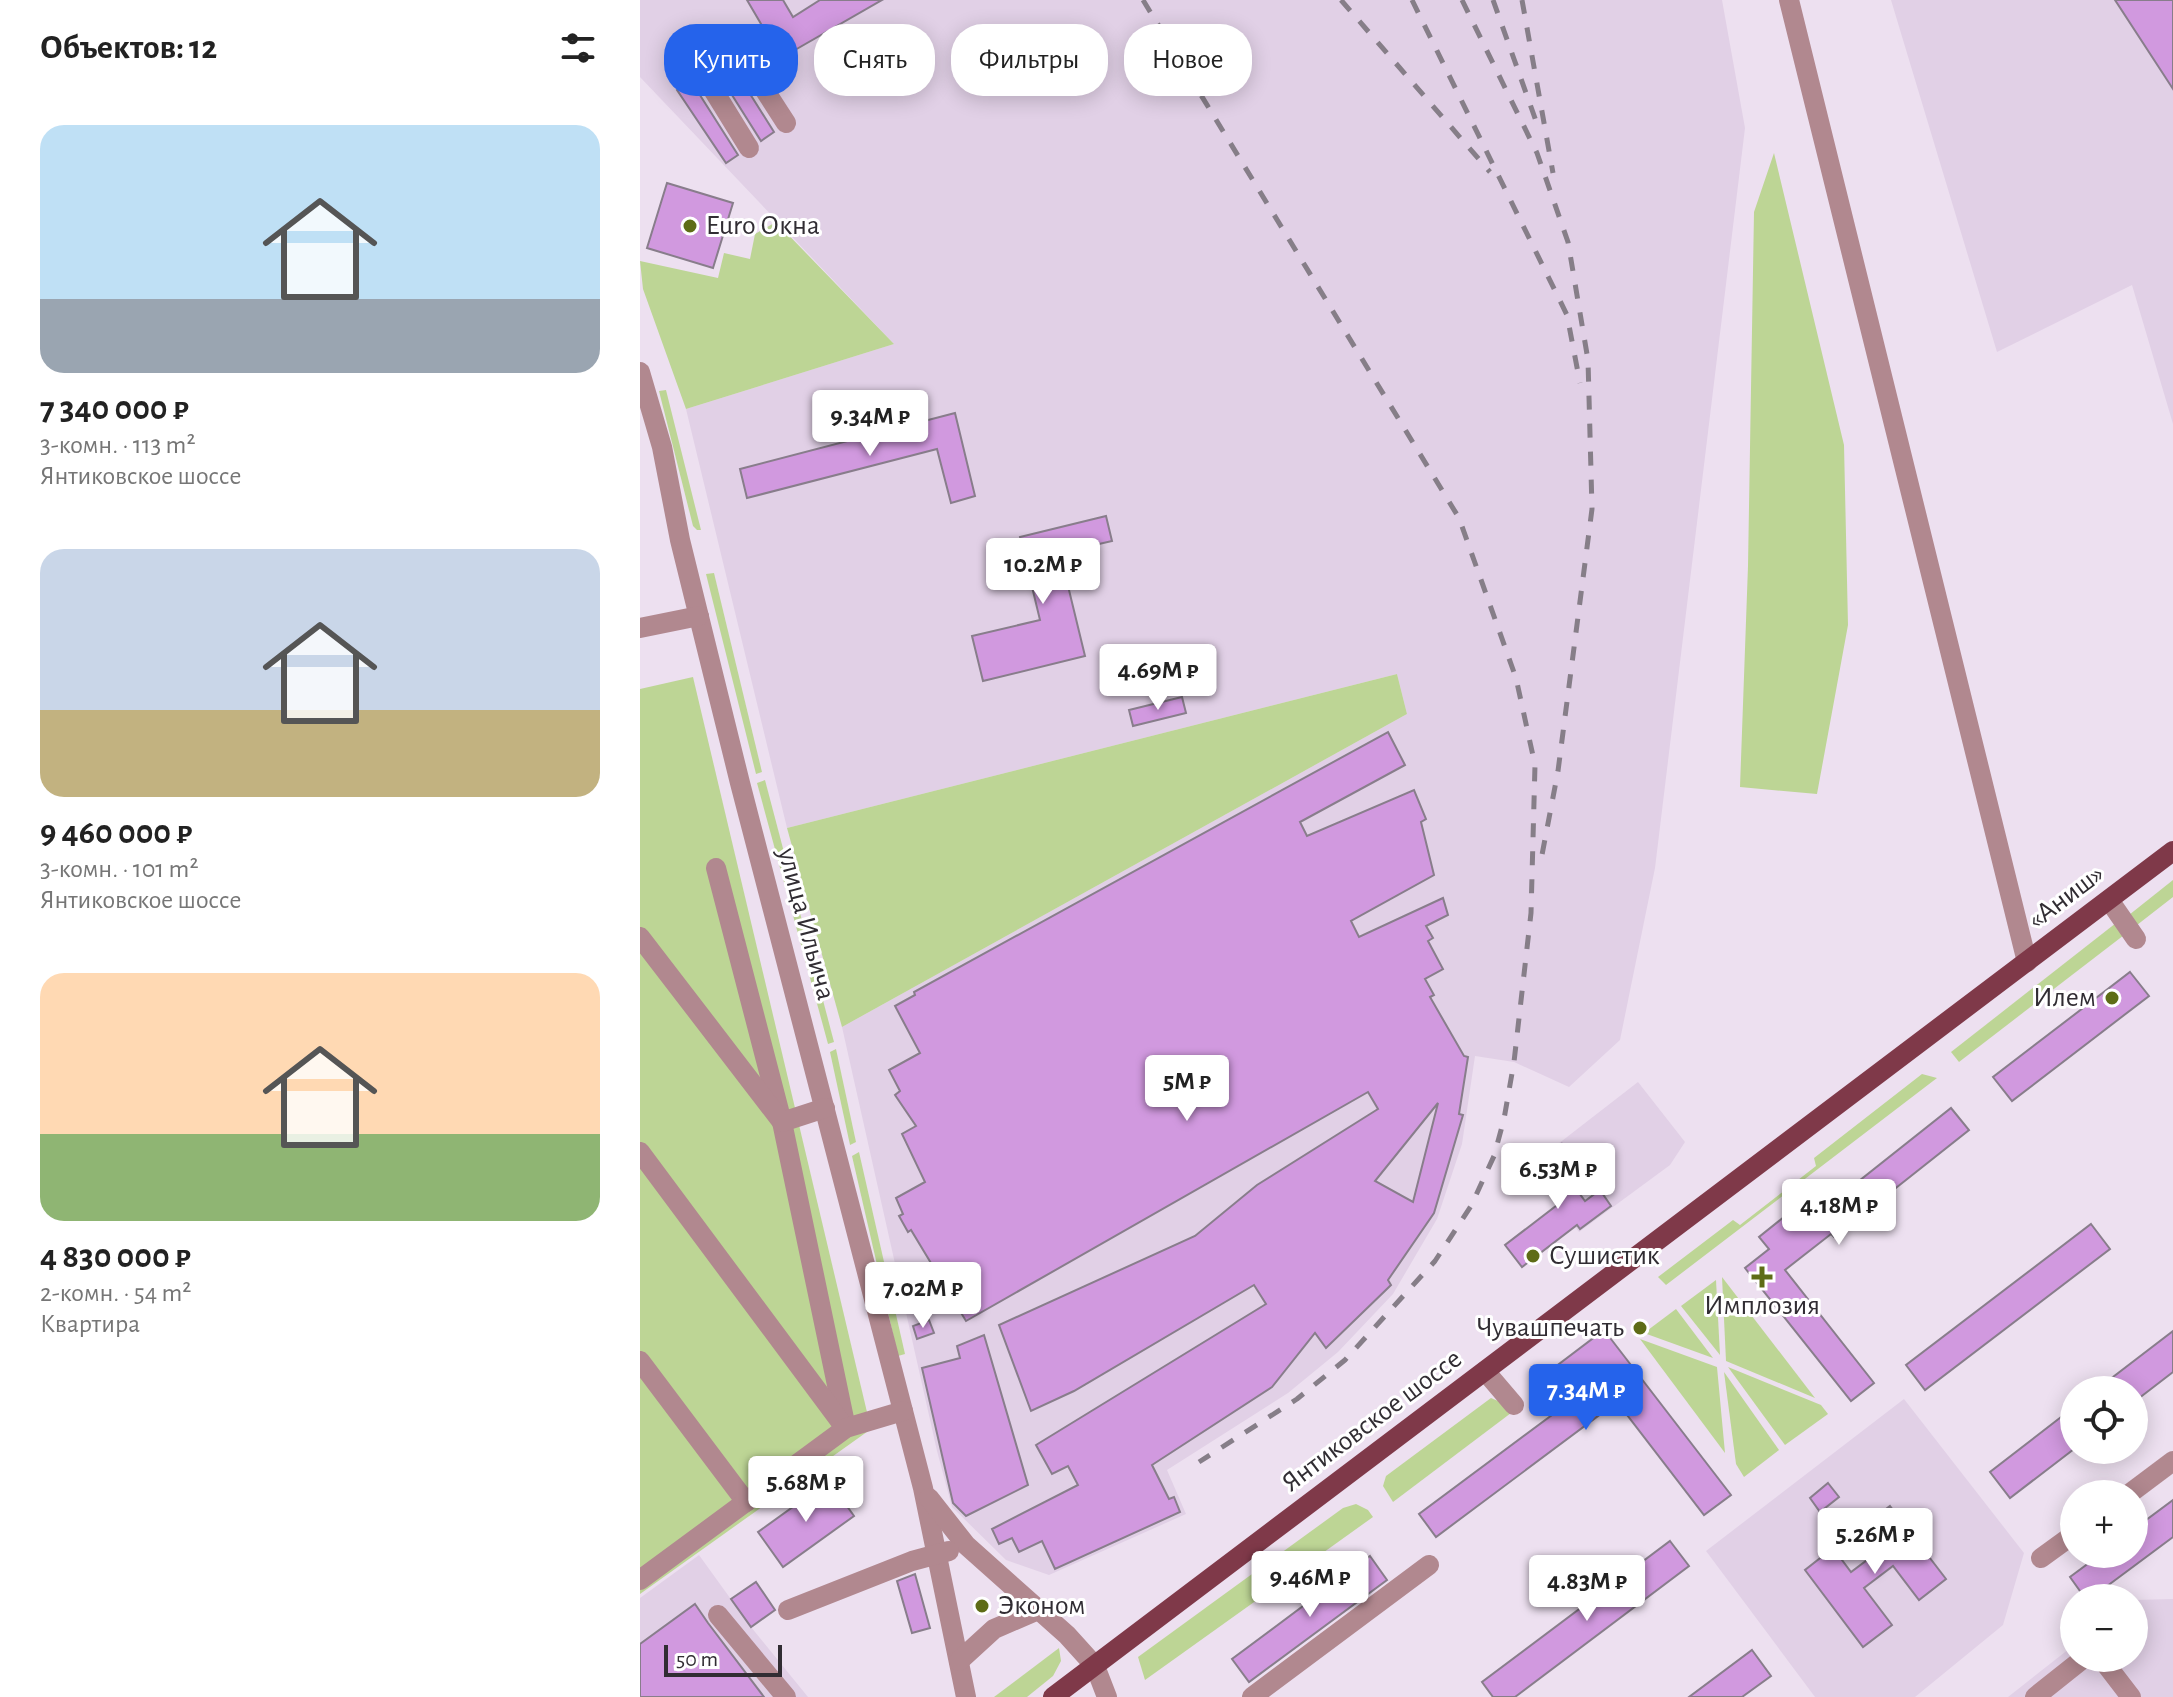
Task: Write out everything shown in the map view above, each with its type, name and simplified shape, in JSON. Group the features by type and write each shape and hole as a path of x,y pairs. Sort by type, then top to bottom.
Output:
{"main road":[{"name":"«Аниш»","path":"1992,988 2173,851"},
{"name":"Янтиковское шоссе","path":"1053,1697 1992,988"}],"street":[{"path":"1789,0 2027,962"},
{"path":"717,96 749,148"},
{"path":"769,96 786,123"},
{"name":"улица Ильича","path":"640,372 662,447 699,616 923,1488 966,1697"},
{"path":"640,628 699,616"},
{"path":"716,868 782,1122 846,1428"},
{"path":"2109,900 2136,939"},
{"path":"640,937 782,1122"},
{"path":"782,1122 825,1108"},
{"path":"640,1152 846,1428"},
{"path":"640,1361 746,1502"},
{"path":"1485,1371 1514,1405"},
{"path":"640,1580 846,1428 903,1411"},
{"path":"2148,1480 2173,1461"},
{"name":"улица Ильича","path":"923,1488 966,1545 1067,1635 1095,1666"},
{"path":"2041,1558 2060,1544"},
{"path":"788,1610 912,1561 966,1545"},
{"path":"1252,1697 1429,1565"},
{"path":"959,1661 988,1632 1038,1610"},
{"path":"718,1615 786,1697"},
{"path":"1095,1666 1107,1697"},
{"path":"2035,1697 2066,1672"},
{"path":"2112,1672 2131,1697"}],"shaded area":[{"path":"640,0 1722,0 1745,128 1655,868 1620,1040 1569,1087 1514,1062 1475,1056 1462,1144 1437,1219 1393,1294 1338,1352 1288,1393 1167,1470 1186,1514 1049,1575 1006,1560 952,1507 842,1027 1407,714 1397,674 787,828 686,409 894,344 640,77"},
{"path":"1891,0 2173,0 2173,424 2132,285 1997,352"},
{"path":"1638,1082 1685,1142 1670,1165 1579,1232 1540,1179 1558,1144"},
{"path":"1904,1399 2024,1553 2003,1625 1915,1697 1815,1697 1706,1551"},
{"path":"699,1555 751,1627 808,1697 640,1697 640,1598"},
{"path":"2173,1599 2173,1697 2008,1697 2060,1656 2060,1672 2148,1672 2148,1600"}],"green space":[{"path":"1774,153 1844,445 1848,625 1817,794 1740,787 1748,566 1754,212"},
{"path":"776,222 894,344 686,409 643,289 640,261 718,278 724,253 750,259 755,234"},
{"path":"666,390 701,530 693,526 659,391"},
{"path":"714,573 762,772 756,774 706,574"},
{"path":"1397,674 1407,714 842,1027 787,828"},
{"path":"693,677 871,1429 640,1594 640,689"},
{"path":"765,780 834,1042 828,1044 757,783"},
{"path":"2173,880 2173,897 2137,925 2129,915"},
{"path":"2116,923 2128,932 1959,1062 1951,1052"},
{"path":"836,1049 856,1142 850,1145 830,1052"},
{"path":"1922,1074 1937,1078 1666,1285 1658,1277 1733,1220 1740,1225 1816,1166 1814,1158"},
{"path":"859,1152 905,1354 898,1356 852,1156"},
{"path":"1722,1277 1815,1398 1726,1361"},
{"path":"1716,1280 1720,1355 1681,1306"},
{"path":"1676,1309 1713,1358 1644,1333"},
{"path":"1640,1339 1717,1367 1725,1453"},
{"path":"1728,1367 1821,1405 1828,1414 1785,1445"},
{"path":"1724,1372 1779,1450 1744,1477 1736,1464"},
{"path":"1491,1398 1505,1404 1511,1413 1393,1502 1383,1486 1386,1476"},
{"path":"1356,1504 1368,1510 1373,1517 1145,1680 1138,1657 1343,1508"},
{"path":"1059,1648 1061,1661 1053,1676 1027,1697 994,1697"}],"building":[{"path":"747,0 783,0 793,17 820,0 882,0 840,24 814,24 814,39 798,48 798,24 761,24"},
{"path":"2115,0 2173,0 2173,89"},
{"path":"681,96 701,96 738,155 726,163"},
{"path":"733,96 751,96 774,132 761,141"},
{"name":"Euro Окна","path":"667,183 733,203 713,268 647,248"},
{"path":"955,413 975,496 951,503 937,449 747,498 740,469"},
{"path":"1106,516 1112,541 1060,553 1085,656 983,681 972,636 1040,620 1020,537"},
{"path":"1182,697 1186,713 1133,726 1129,710"},
{"path":"1388,732 1405,765 1300,822 1307,836 1414,790 1426,819 1421,822 1434,875 1351,921 1359,937 1443,898 1448,915 1426,926 1433,938 1428,941 1443,969 1425,979 1434,995 1430,997 1464,1056 1468,1057 1459,1114 1463,1115 1434,1213 1388,1280 1391,1285 1326,1348 1315,1333 1272,1387 1152,1465 1169,1499 1174,1497 1180,1512 1055,1569 1042,1541 1019,1552 1012,1538 999,1544 992,1529 1078,1485 1068,1466 1052,1474 1036,1445 1266,1304 1254,1285 1074,1391 1031,1411 999,1325 1195,1236 1257,1185 1378,1109 1368,1092 966,1321 911,1230 908,1232 899,1216 903,1214 896,1198 925,1182 902,1134 916,1126 895,1095 900,1091 889,1070 920,1053 895,1006 915,995 914,992","holes":["1438,1103 1413,1202 1375,1181"]},
{"path":"2130,972 2149,996 2012,1101 1993,1077"},
{"path":"1951,1108 1969,1130 1834,1237 1831,1234 1785,1270 1874,1383 1851,1401 1745,1268 1769,1249 1759,1237 1805,1200 1816,1215"},
{"path":"1562,1144 1581,1170 1569,1179 1585,1201 1600,1190 1611,1206 1580,1229 1577,1225 1522,1267 1505,1245 1561,1202 1543,1178"},
{"path":"2091,1224 2110,1249 1925,1390 1906,1365"},
{"path":"929,1320 934,1333 917,1339 913,1326"},
{"path":"1604,1330 1731,1495 1704,1515 1617,1402 1436,1537 1419,1514 1556,1412 1534,1383"},
{"path":"2173,1331 2173,1372 2148,1391 2148,1376 2114,1376"},
{"path":"984,1335 1028,1485 966,1516 953,1503 922,1368 960,1358 957,1346"},
{"path":"2060,1418 2060,1460 2010,1498 1990,1472"},
{"path":"829,1481 854,1516 783,1567 758,1532"},
{"path":"1828,1483 1839,1497 1820,1512 1810,1498"},
{"path":"2173,1500 2173,1537 2148,1556 2148,1519"},
{"path":"1890,1506 1946,1579 1919,1600 1893,1566 1864,1588 1892,1625 1863,1647 1805,1570 1833,1548 1851,1572 1883,1548 1865,1525"},
{"path":"1670,1541 1689,1566 1515,1697 1493,1697 1482,1682"},
{"path":"1370,1556 1387,1580 1249,1682 1232,1659"},
{"path":"2082,1568 2131,1568 2110,1584 2075,1584 2070,1577"},
{"path":"915,1574 930,1628 912,1633 897,1581"},
{"path":"756,1582 775,1610 751,1627 731,1599"},
{"path":"695,1604 764,1697 640,1697 640,1644"},
{"path":"1752,1650 1771,1676 1742,1697 1689,1697"}],"railway":[{"path":"1143,0 1459,518 1516,678 1535,765 1531,913 1514,1062 1494,1156 1471,1206 1435,1261 1345,1360 1297,1399 1199,1462"},
{"path":"1341,0 1490,172"},
{"path":"1412,0 1567,315 1580,383"},
{"path":"1462,0 1537,153 1568,242 1588,360 1592,509 1558,771 1541,860"},
{"path":"1493,0 1536,121"},
{"path":"1522,0 1553,173"}],"place":[{"name":"Euro Окна","path":"690,226"},
{"name":"Илем","path":"2112,998"},
{"name":"Сушистик","path":"1533,1256"},
{"name":"Имплозия","path":"1762,1277"},
{"name":"Чувашпечать","path":"1640,1328"},
{"name":"Эконом","path":"982,1606"}]}
